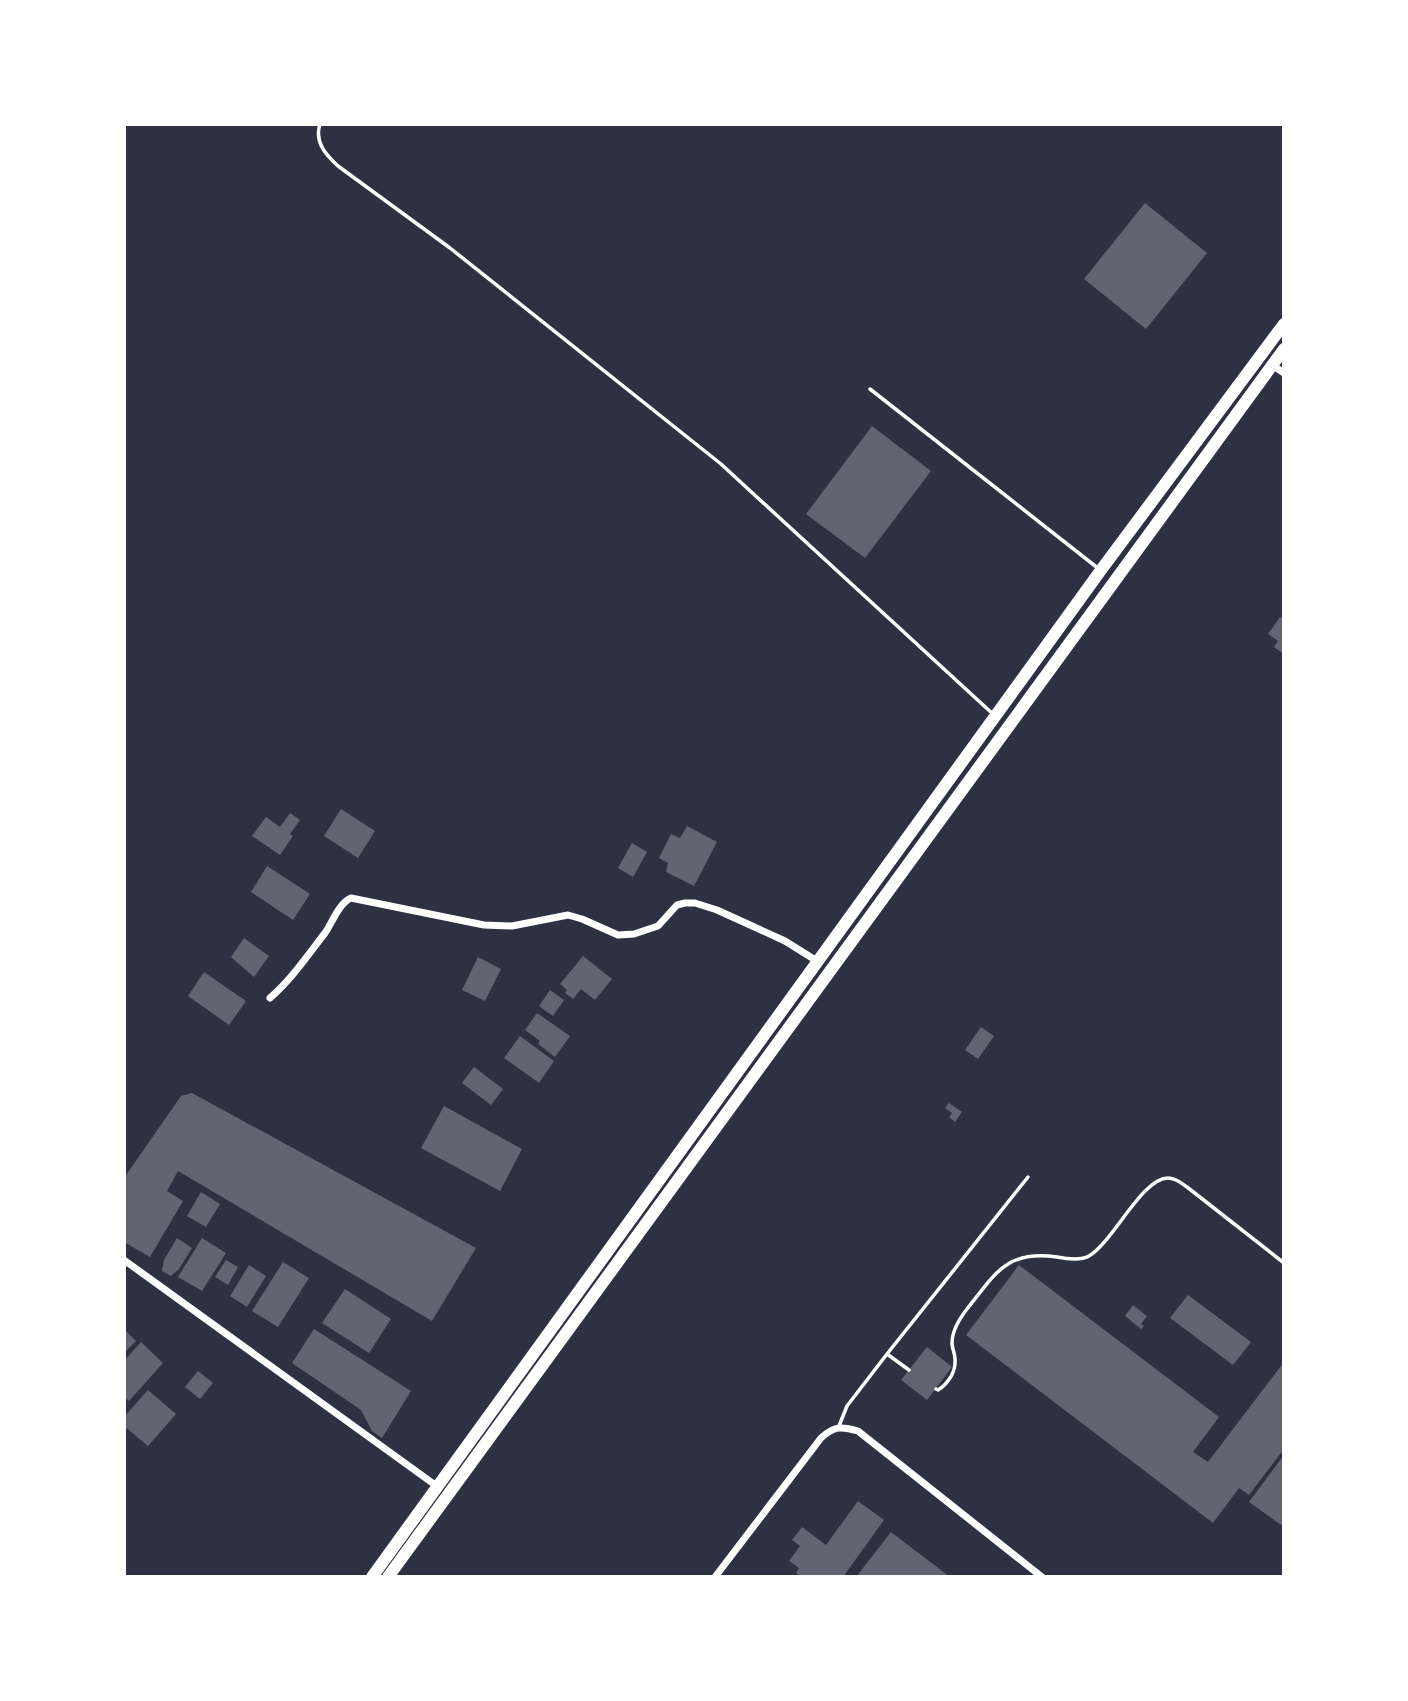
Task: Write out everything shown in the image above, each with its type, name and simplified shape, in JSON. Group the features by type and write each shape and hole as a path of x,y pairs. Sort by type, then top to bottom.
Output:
{"highway":[{"path":"372,1577 1101,570 1284,324"},
{"path":"388,1577 1284,349"}],"street":[{"path":"1272,365 1284,373"},
{"path":"270,998 288,980 324,934 344,901 351,898 484,925 524,924 568,915 618,935 652,929 677,905 695,903 718,909 785,941 817,961"},
{"path":"124,1260 438,1487"},
{"path":"715,1577 821,1438 839,1426 858,1431 1042,1577"}],"lane":[{"path":"320,124 318,131 321,144 326,154 338,166 450,248 721,464 995,717"},
{"path":"870,389 1101,570"},
{"path":"839,1426 847,1406 1028,1177"},
{"path":"936,1389 944,1386 955,1367 952,1342 960,1320 1006,1264 1020,1257 1039,1255 1071,1259 1088,1257 1143,1194 1156,1182 1166,1178 1176,1179 1187,1187 1284,1264"},
{"path":"887,1354 909,1370"}],"building":[{"path":"1145,203 1207,253 1146,329 1084,279"},
{"path":"872,426 931,471 865,558 806,514"},
{"path":"1280,617 1284,619 1284,654 1274,647 1278,641 1268,634"},
{"path":"341,809 375,831 358,858 324,836"},
{"path":"290,813 300,820 280,855 252,836 266,817 280,827"},
{"path":"687,826 717,842 694,886 666,872 668,863 659,858 671,834 680,838"},
{"path":"632,843 647,852 633,877 618,868"},
{"path":"267,866 310,894 293,920 251,892"},
{"path":"244,938 269,956 254,977 231,957"},
{"path":"583,956 612,979 595,1000 581,989 573,999 565,993 567,990 560,984"},
{"path":"478,957 501,969 485,1001 462,990"},
{"path":"204,972 246,1001 229,1025 188,996"},
{"path":"550,990 564,1000 553,1016 539,1006"},
{"path":"537,1013 570,1036 555,1057 525,1030"},
{"path":"981,1027 994,1036 978,1059 965,1050"},
{"path":"520,1036 554,1061 539,1083 504,1058"},
{"path":"474,1067 503,1089 491,1105 462,1083"},
{"path":"192,1093 476,1248 432,1321 178,1171 167,1191 183,1201 150,1257 124,1242 124,1178 181,1096"},
{"path":"949,1103 962,1112 955,1122 949,1117 952,1113 945,1108"},
{"path":"444,1106 522,1149 500,1191 421,1148"},
{"path":"201,1192 220,1204 206,1227 187,1216"},
{"path":"177,1238 192,1248 179,1269 171,1276 162,1271 164,1260"},
{"path":"202,1238 226,1253 202,1291 178,1277"},
{"path":"226,1260 238,1267 228,1285 215,1277"},
{"path":"283,1262 309,1278 278,1327 252,1311"},
{"path":"249,1265 266,1276 247,1307 230,1296"},
{"path":"1019,1265 1219,1417 1193,1452 1208,1462 1284,1362 1284,1449 1249,1495 1239,1488 1213,1523 966,1335"},
{"path":"345,1289 391,1319 369,1353 322,1323"},
{"path":"1188,1295 1251,1342 1233,1365 1170,1318"},
{"path":"1133,1305 1147,1316 1141,1329 1125,1316"},
{"path":"124,1329 136,1341 124,1353"},
{"path":"314,1329 411,1391 382,1438 372,1431 361,1410 292,1363"},
{"path":"141,1342 163,1363 129,1401 124,1397 124,1361"},
{"path":"927,1347 952,1367 927,1400 901,1380"},
{"path":"198,1371 213,1383 200,1399 185,1387"},
{"path":"148,1390 176,1414 148,1446 124,1426 124,1417"},
{"path":"1284,1455 1284,1521 1281,1525 1249,1502"},
{"path":"858,1501 884,1520 843,1577 801,1577 796,1573 799,1568 789,1561 800,1546 792,1540 802,1527 826,1545"},
{"path":"891,1532 950,1577 856,1577"}]}
